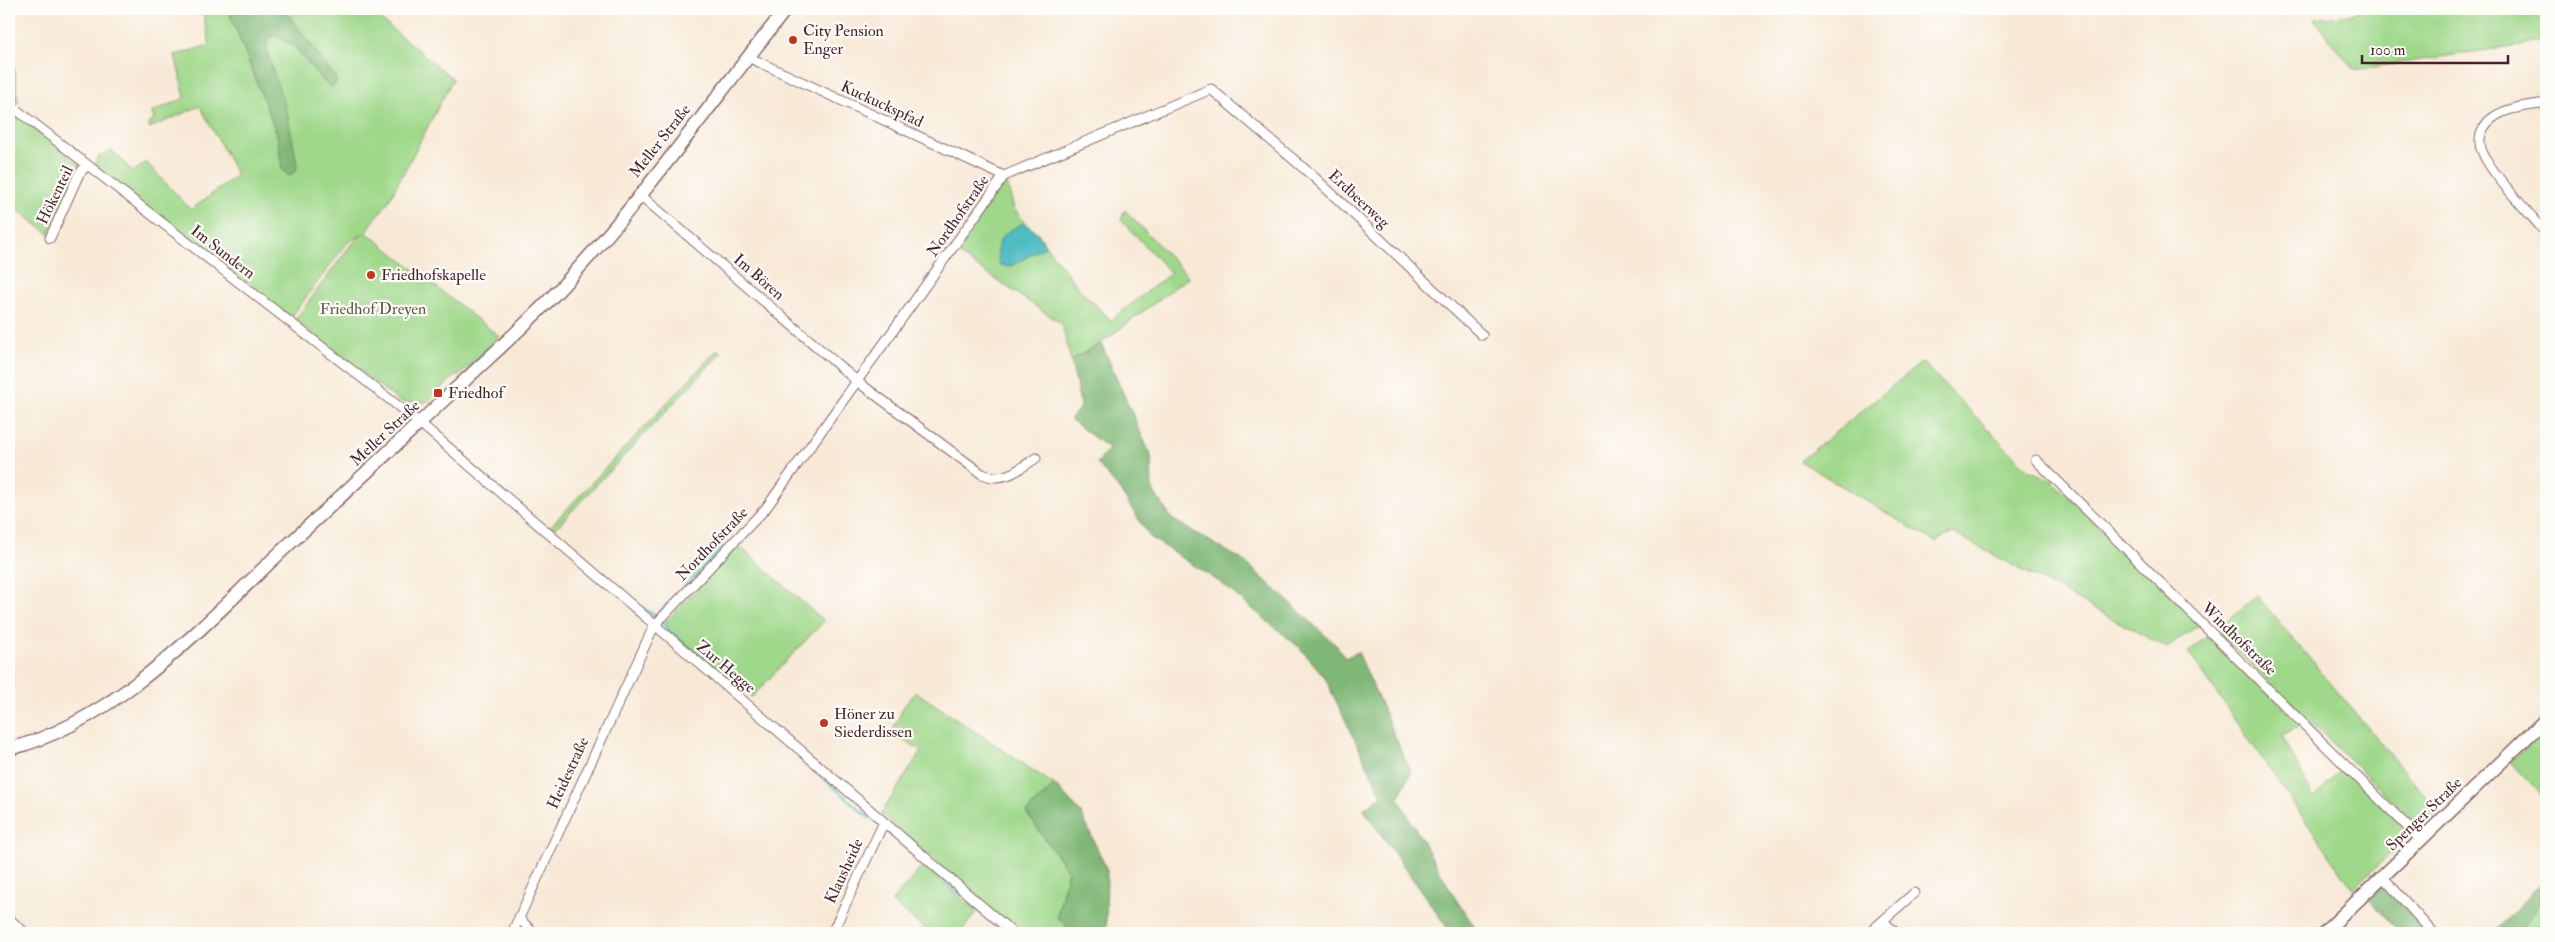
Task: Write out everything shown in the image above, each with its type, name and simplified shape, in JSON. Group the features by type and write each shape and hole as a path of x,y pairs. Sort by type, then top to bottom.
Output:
{"main road":[{"name":"Meller Straße","path":"9,749 64,730 99,709 141,679 206,622 567,282 640,194 786,9"},
{"name":"Spenger Straße","path":"2324,933 2546,719"}],"street":[{"name":"Kuckuckspfad","path":"748,57 1004,176"},
{"name":"Nordhofstraße","path":"654,626 766,508 1004,176 1211,89"},
{"name":"Erdbeerweg","path":"1211,89 1314,177 1482,336"},
{"path":"2546,103 2504,112 2493,118 2484,128 2480,143 2486,161 2546,233"},
{"name":"Im Sundern","path":"9,104 420,422"},
{"name":"Hökenteil","path":"50,238 80,174 87,165"},
{"name":"Im Bören","path":"640,194 858,382"},
{"path":"858,382 982,474 998,478 1007,476 1036,458"},
{"name":"Zur Hegge","path":"420,422 654,626 1013,933"},
{"name":"Windhofstraße","path":"2036,460 2421,840"},
{"name":"Heidestraße","path":"512,933 654,626"},
{"name":"Klausheide","path":"832,933 884,822"},
{"path":"2383,877 2433,933"},
{"path":"1869,933 1914,894"},
{"path":"519,918 533,933"},
{"path":"9,919 25,933"},
{"path":"1883,921 1896,933"}],"green space":[{"name":"Friedhof Dreyen","path":"202,9 228,9 277,134 284,173 267,44 271,37 277,36 294,46 323,81 336,79 284,9 368,9 453,79 388,202 366,232 500,337 459,376 457,374 427,402 400,402 295,320 350,246 364,233 347,243 291,317 152,214 95,166 97,158 112,150 133,172 146,162 191,210 237,175 200,106 150,128 148,124 154,120 152,112 185,98 175,55 210,45"},
{"path":"228,9 284,9 336,79 336,84 332,87 323,81 294,46 277,36 271,37 267,44 267,53 287,112 297,164 296,171 289,176 282,169 277,134"},
{"path":"2361,9 2431,9 2434,11 2546,9 2546,41 2354,70 2314,19 2350,15"},
{"path":"9,22 18,103 9,96"},
{"path":"9,109 80,165 49,234 9,203"},
{"path":"1006,178 1014,209 1026,223 1014,228 1001,238 1009,267 1046,246 1080,290 1111,320 1171,273 1121,220 1125,210 1189,277 1101,343 1071,361 1062,324 957,253 957,248"},
{"path":"1101,343 1151,456 1152,489 1172,519 1244,561 1337,646 1345,658 1358,652 1411,773 1398,798 1455,898 1479,933 1451,933 1363,809 1382,796 1324,676 1300,648 1221,583 1150,537 1119,489 1097,463 1109,449 1070,419 1081,407 1071,361"},
{"path":"717,350 722,352 553,531 549,528"},
{"path":"1922,362 2028,470 2050,479 2200,624 2167,648 1953,533 1935,542 1800,461"},
{"path":"738,545 824,621 752,697 663,625"},
{"path":"2257,596 2437,810 2419,827 2220,634 2223,623"},
{"path":"2210,634 2302,725 2282,735 2314,799 2343,767 2411,834 2353,889 2188,652"},
{"path":"916,692 1055,785 1026,812 1068,871 1057,917 1074,933 1018,933 881,814 922,750 891,734 904,706"},
{"path":"2546,728 2546,800 2511,762"},
{"path":"1055,785 1081,813 1107,870 1106,929 1108,933 1087,933 1084,930 1081,933 1074,933 1057,917 1068,871 1026,812"},
{"path":"923,866 977,912 960,933 930,933 891,902"},
{"path":"2546,878 2546,933 2494,933"},
{"path":"2546,878 2546,898 2517,933 2494,933"},
{"path":"2386,881 2430,933 2400,933 2369,899"}],"water":[{"path":"1024,223 1038,233 1046,246 1008,267 999,264 998,249 1002,238 1005,234"}],"waterway":[{"path":"1413,14 1422,10"},
{"path":"643,608 654,615 658,614 723,547"},
{"path":"666,621 665,626 670,632 716,672"},
{"path":"753,717 788,747"},
{"path":"808,764 869,818"},
{"path":"890,834 961,895"},
{"path":"969,902 1005,933"}],"place":[{"name":"City Pension Enger","path":"793,40"},
{"name":"Friedhofskapelle","path":"371,275"},
{"name":"Friedhof","path":"438,393"},
{"name":"Höner zu Siederdissen","path":"824,723"}]}
